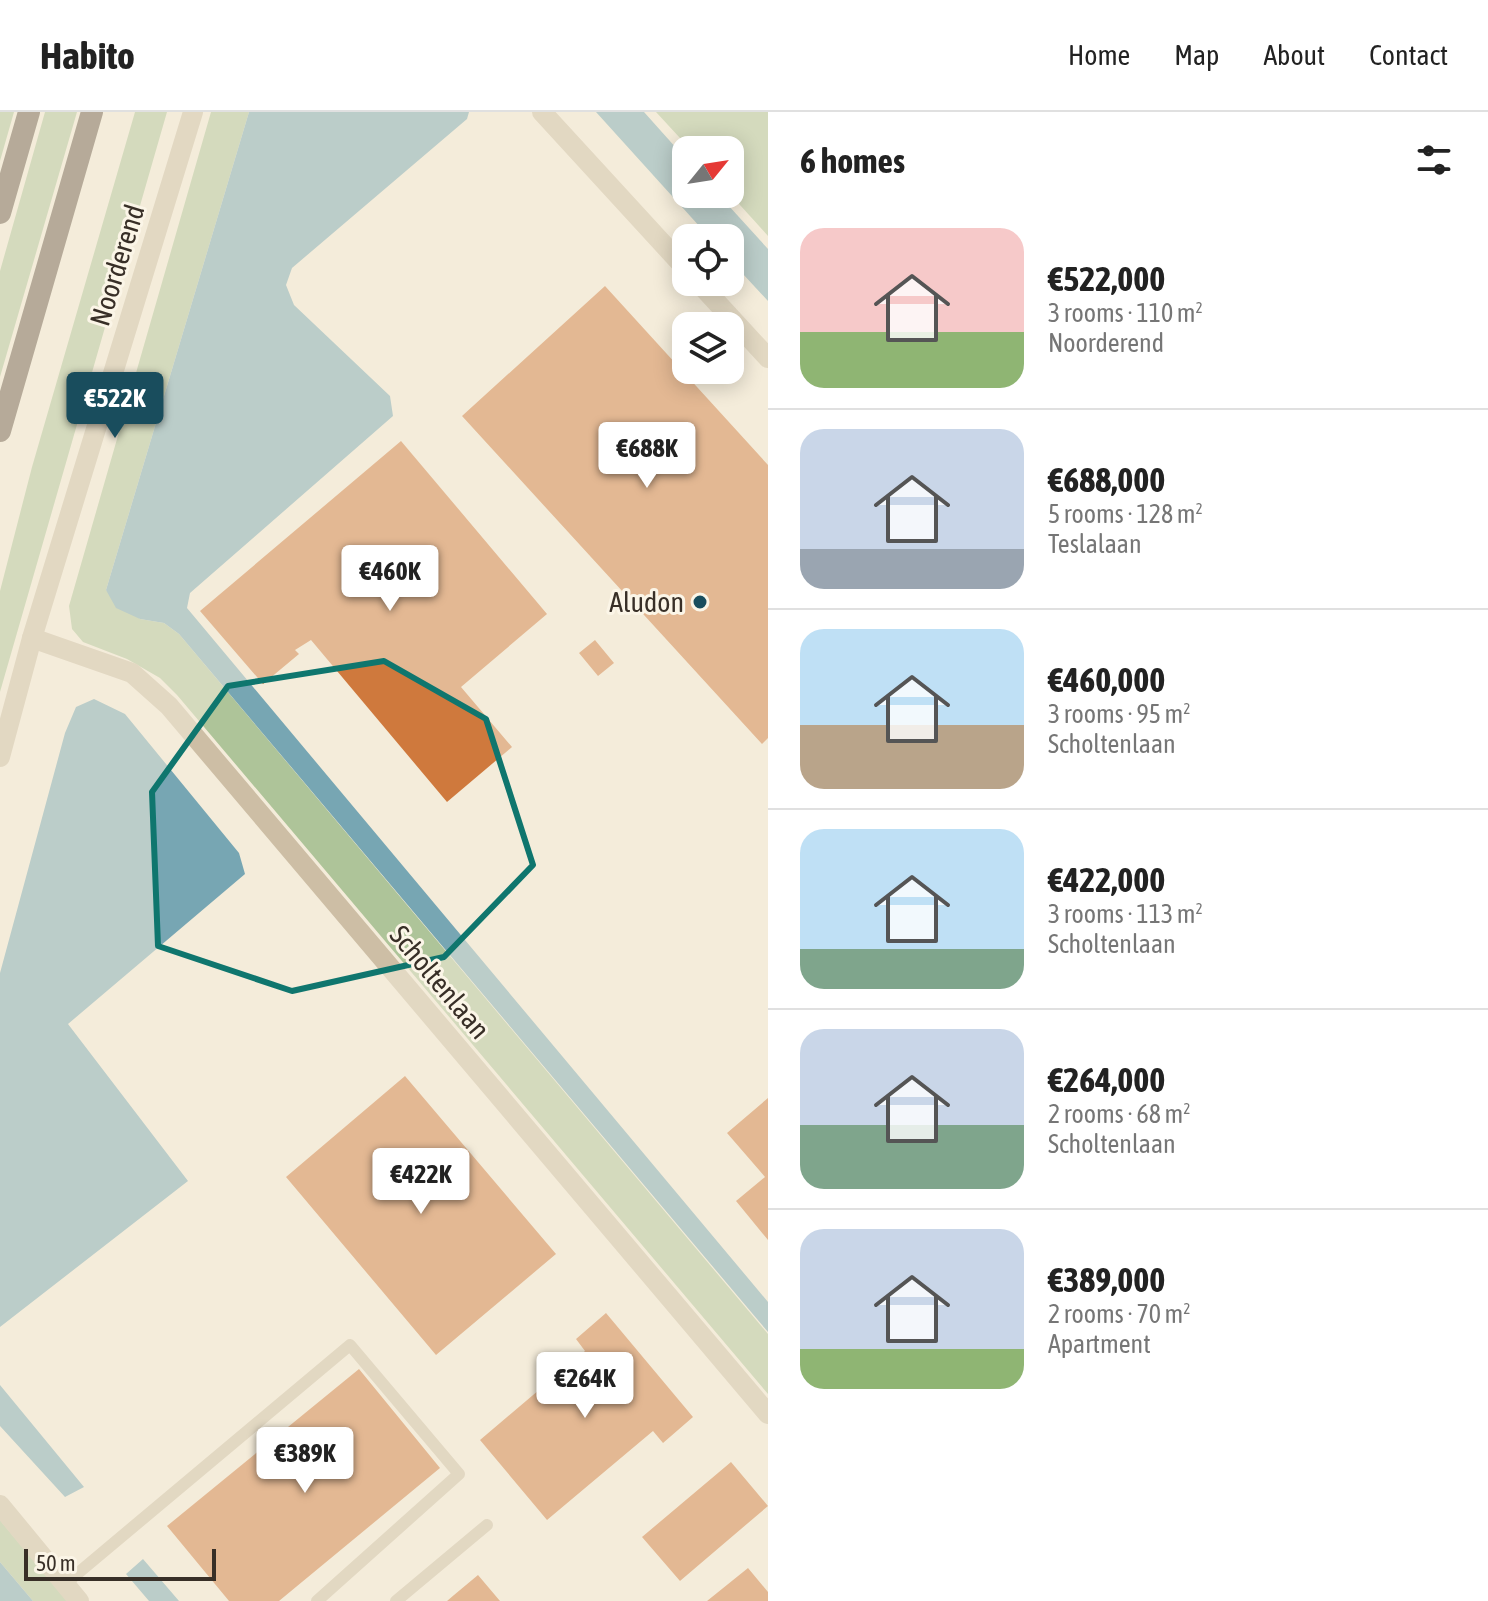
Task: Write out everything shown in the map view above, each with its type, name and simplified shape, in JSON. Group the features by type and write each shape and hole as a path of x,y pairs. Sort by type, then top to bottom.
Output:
{"highway":[{"path":"0,213 29,112"},
{"path":"0,431 92,112"}],"street":[{"name":"Noorderend","path":"0,757 32,638 193,112"},
{"path":"542,112 672,254"},
{"path":"711,296 768,358"},
{"name":"Scholtenlaan","path":"32,638 132,673 169,706 768,1414"},
{"path":"0,1505 79,1601"}],"lane":[{"path":"65,1584 350,1345 459,1474 317,1601"},
{"path":"396,1601 487,1525"}],"highlighted area":[{"path":"384,661 486,719 533,865 444,957 292,991 158,946 152,792 228,686"}],"green space":[{"path":"0,112 14,112 0,161"},
{"path":"45,112 77,112 0,377 0,271"},
{"path":"135,112 167,112 0,692 0,591 32,467"},
{"path":"211,112 249,112 106,590 140,619 164,623 179,634 768,1334 768,1394 177,695 160,678 127,659 83,642 72,629 69,606"},
{"path":"656,112 768,112 768,236 743,208 744,136 678,136"},
{"path":"0,1520 67,1601 33,1601 0,1562"}],"water":[{"path":"249,112 469,112 467,119 292,268 286,285 294,305 390,396 393,416 190,593 187,608 768,1302 768,1332 179,634 164,623 140,619 116,608 106,590"},
{"path":"596,112 644,112 672,143 672,196"},
{"path":"683,208 731,208 768,249 768,301 744,275 744,224 697,224"},
{"path":"94,699 125,714 239,853 245,874 68,1024 188,1181 0,1327 0,973 65,733 76,707"},
{"path":"0,1385 84,1487 65,1497 0,1426"},
{"path":"143,1559 179,1601 149,1601 126,1574"},
{"path":"0,1562 33,1601 0,1601"}],"building":[{"name":"Aludon","path":"605,286 672,360 672,384 694,384 768,465 768,738 762,744 462,416"},
{"path":"401,441 547,614 461,687 512,747 447,802 311,640 295,650 299,654 263,684 200,611"},
{"path":"595,640 614,663 598,676 579,653"},
{"path":"405,1076 556,1254 436,1355 286,1177"},
{"path":"768,1098 768,1240 736,1201 765,1177 727,1133"},
{"path":"606,1313 693,1417 663,1443 653,1431 547,1520 480,1440 585,1351 576,1339"},
{"path":"359,1369 440,1468 279,1601 229,1601 167,1526"},
{"path":"731,1462 768,1506 680,1581 642,1537"},
{"path":"748,1568 768,1592 768,1601 707,1601"},
{"path":"478,1575 500,1601 447,1601 454,1595"}],"place":[{"name":"Aludon","path":"700,602"}]}
